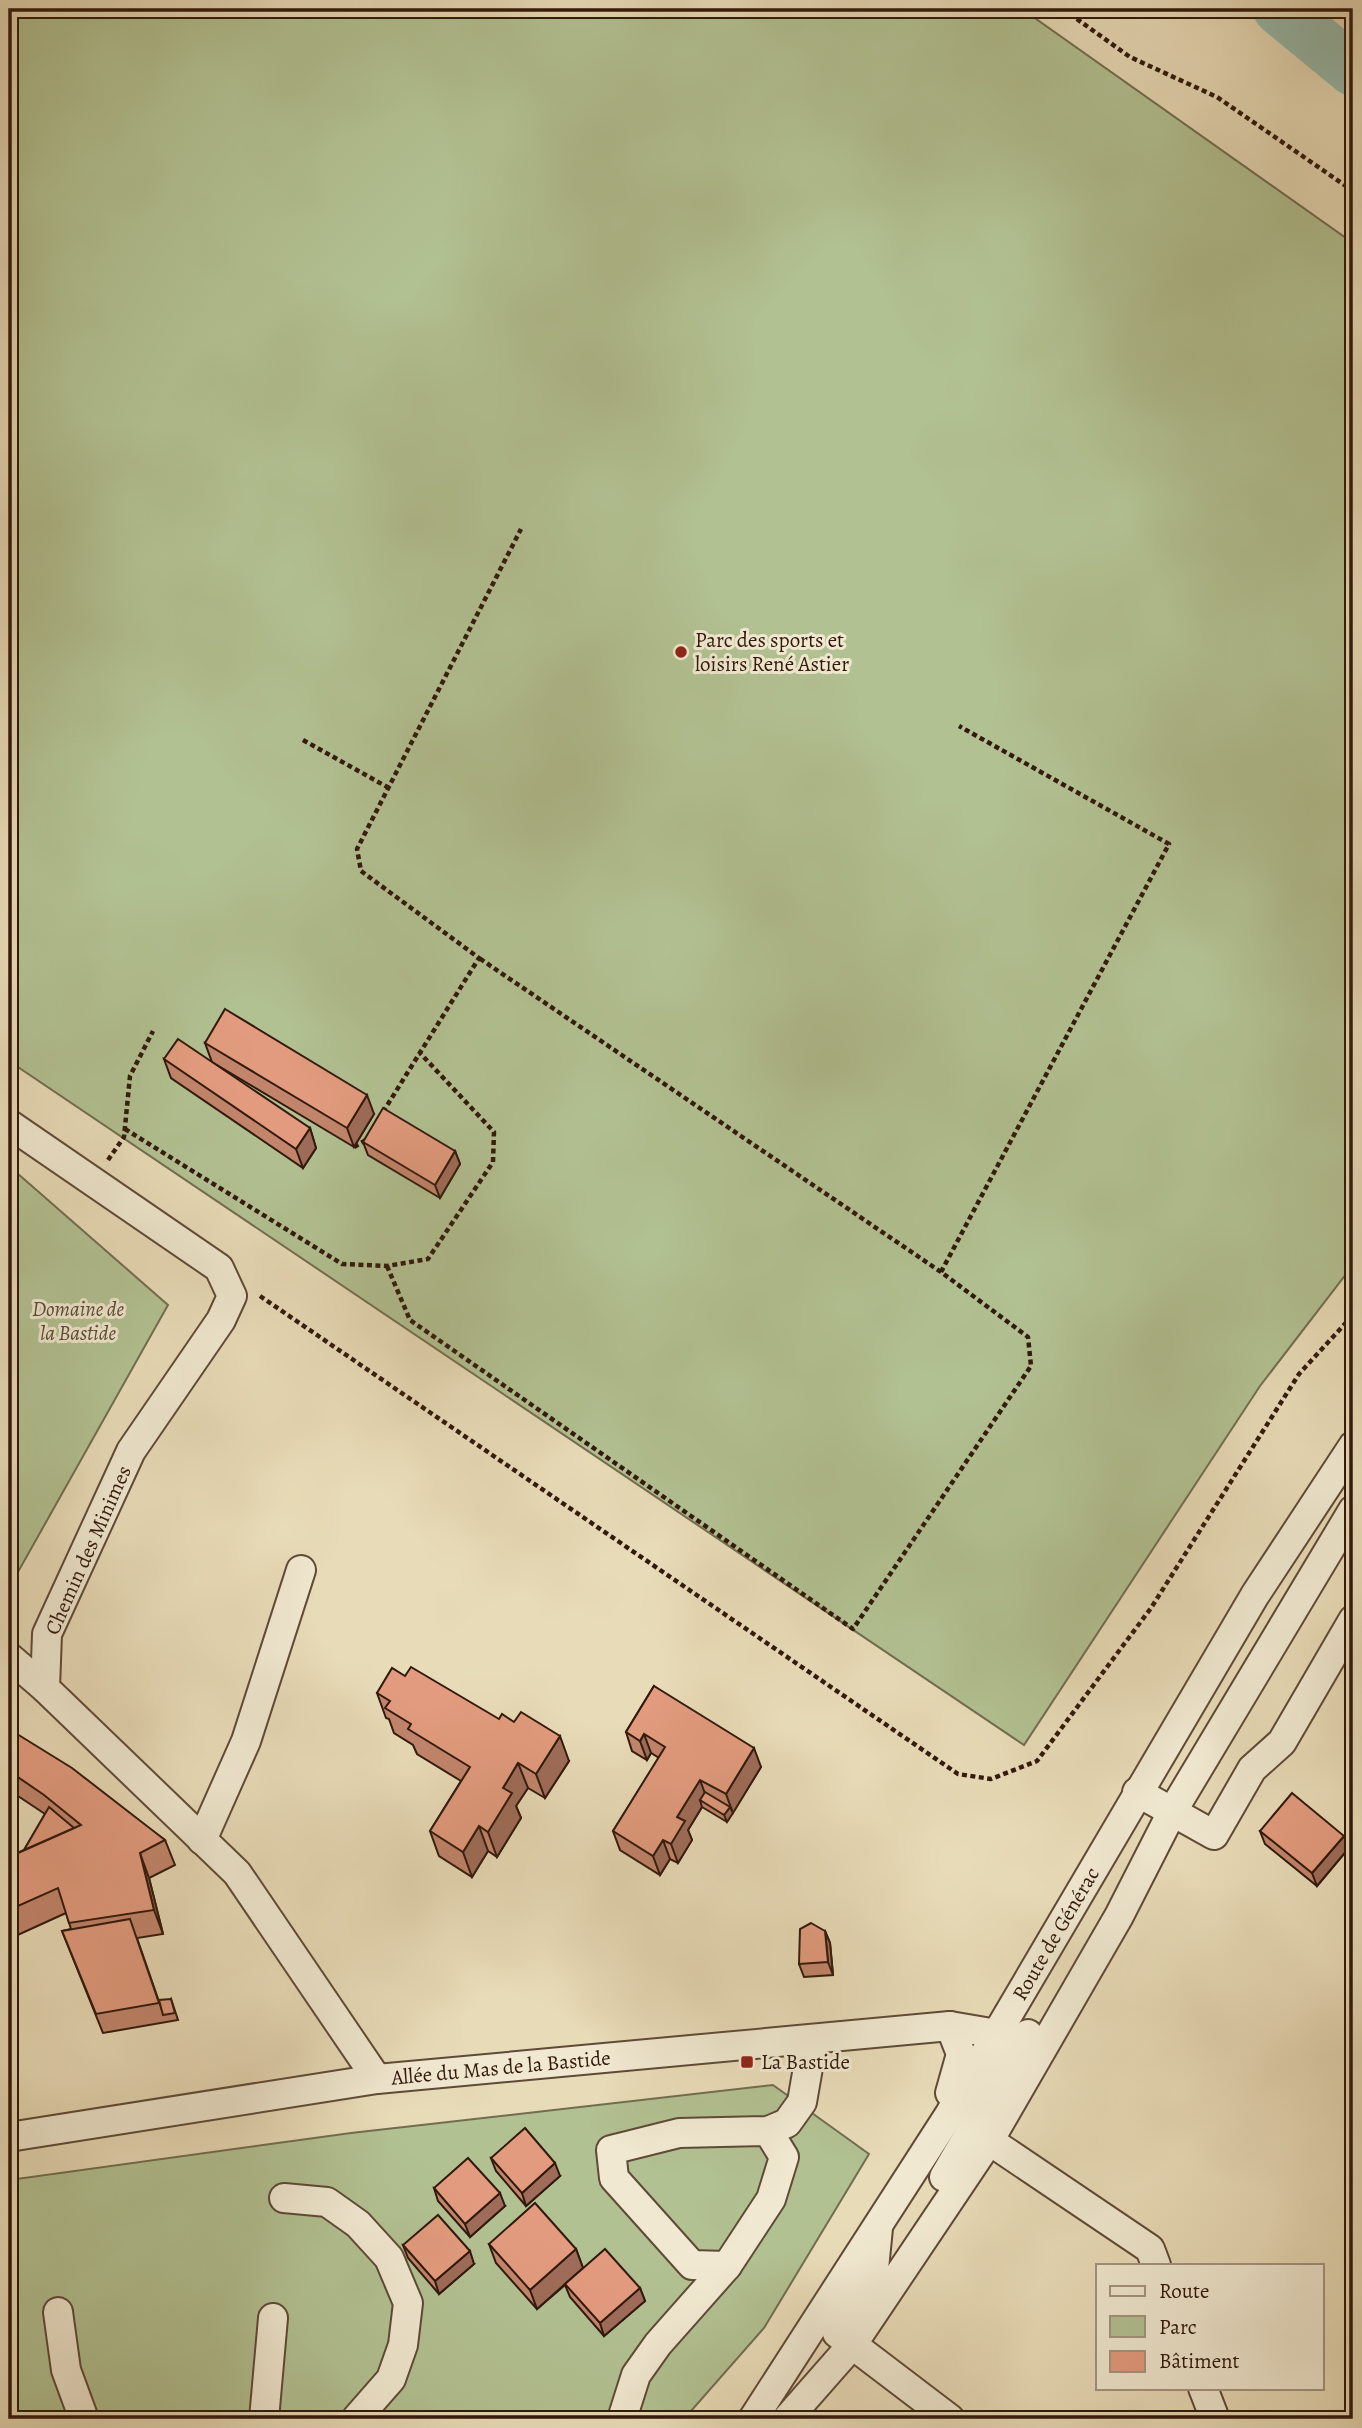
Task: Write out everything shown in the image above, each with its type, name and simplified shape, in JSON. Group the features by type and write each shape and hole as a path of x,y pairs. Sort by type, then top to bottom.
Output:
{"street":[{"path":"9,1125 219,1268"},
{"name":"Chemin des Minimes","path":"45,1688 47,1634 131,1451 221,1320 232,1296 219,1268"},
{"name":"Route de Générac","path":"787,2419 852,2345 897,2279 970,2128 997,2034 1142,1795 1255,1595 1353,1446"},
{"name":"Route de Générac","path":"761,2409 878,2223 970,2128 1119,1916 1172,1812 1353,1510"},
{"path":"202,1840 246,1741 301,1570"},
{"path":"1142,1795 1214,1835 1252,1769 1282,1742 1353,1620"},
{"path":"9,1657 45,1688 237,1873 377,2079"},
{"path":"1119,1916 1062,1979 970,2128 1150,2249 1156,2264"},
{"path":"761,2409 798,2338 950,2096 961,2054 950,2026"},
{"name":"Allée du Mas de la Bastide","path":"9,2137 377,2079 950,2026 997,2034 1022,2045"},
{"path":"727,2266 692,2266 614,2178 611,2150 679,2133 768,2131 787,2123 803,2102 813,2039"},
{"path":"622,2419 636,2375 659,2344 727,2266 771,2199 784,2157 768,2131"},
{"path":"284,2198 327,2202 358,2224 389,2258 408,2303 403,2345 391,2379 356,2419"},
{"path":"878,2223 874,2269 837,2333 950,2419"},
{"path":"58,2312 66,2370 84,2419"},
{"path":"264,2419 273,2318"},
{"path":"1204,2390 1215,2419"}],"path":[{"path":"1063,9 1130,57 1217,97 1353,191"},
{"path":"387,1266 410,1320 853,1629 1031,1366 1028,1337 941,1272 479,958 361,871 357,849 521,529"},
{"path":"941,1272 1169,844 959,726"},
{"path":"303,740 389,788"},
{"path":"380,1118 479,958"},
{"path":"94,1181 124,1137 130,1076 153,1031"},
{"path":"125,1129 342,1264 387,1266 428,1259 492,1162 494,1132 419,1053"},
{"path":"354,1147 366,1140 373,1129"},
{"path":"219,1268 958,1774 991,1779 1037,1761 1151,1608 1299,1374 1353,1315"}],"green space":[{"name":"Parc des sports et loisirs René Astier","path":"9,9 1022,9 1353,243 1353,1265 1260,1386 1024,1745 9,1061"},
{"name":"Domaine de la Bastide","path":"9,1166 168,1305 9,1588"},
{"path":"773,2085 869,2154 764,2328 684,2419 9,2419 9,2180 351,2133"}],"building":[{"path":"225,1009 367,1095 347,1128 205,1043"},
{"path":"178,1039 310,1128 296,1149 164,1059"},
{"path":"383,1108 455,1151 435,1185 363,1142"},
{"path":"411,1667 499,1719 502,1714 514,1722 521,1712 560,1736 536,1774 518,1763 503,1788 512,1793 488,1832 479,1826 463,1852 430,1831 470,1767 408,1729 411,1724 385,1708 390,1701 377,1693 392,1668 405,1676"},
{"path":"654,1686 754,1748 726,1794 700,1780 677,1817 685,1821 671,1844 663,1840 653,1856 613,1831 665,1747 644,1734 640,1741 626,1732"},
{"path":"9,1729 72,1768 165,1840 140,1853 154,1910 69,1923 58,1888 9,1910 9,1857 81,1825 9,1771"},
{"path":"705,1792 730,1807 724,1815 700,1800"},
{"path":"1292,1793 1344,1836 1312,1873 1260,1831"},
{"path":"49,1807 74,1828 24,1850"},
{"path":"130,1919 159,2003 96,2014 62,1931"},
{"path":"811,1923 825,1931 828,1962 799,1964 800,1929"},
{"path":"171,1999 175,2013 163,2015 159,2000"},
{"path":"525,2128 555,2163 522,2193 491,2158"},
{"path":"468,2158 500,2193 465,2224 434,2188"},
{"path":"535,2203 576,2249 530,2290 489,2244"},
{"path":"438,2215 470,2251 435,2281 403,2245"},
{"path":"605,2249 640,2288 600,2323 565,2284"}],"waterway":[{"path":"1279,9 1353,70"}],"place":[{"name":"Parc des sports et loisirs René Astier","path":"681,652"},
{"name":"La Bastide","path":"747,2062"}]}
